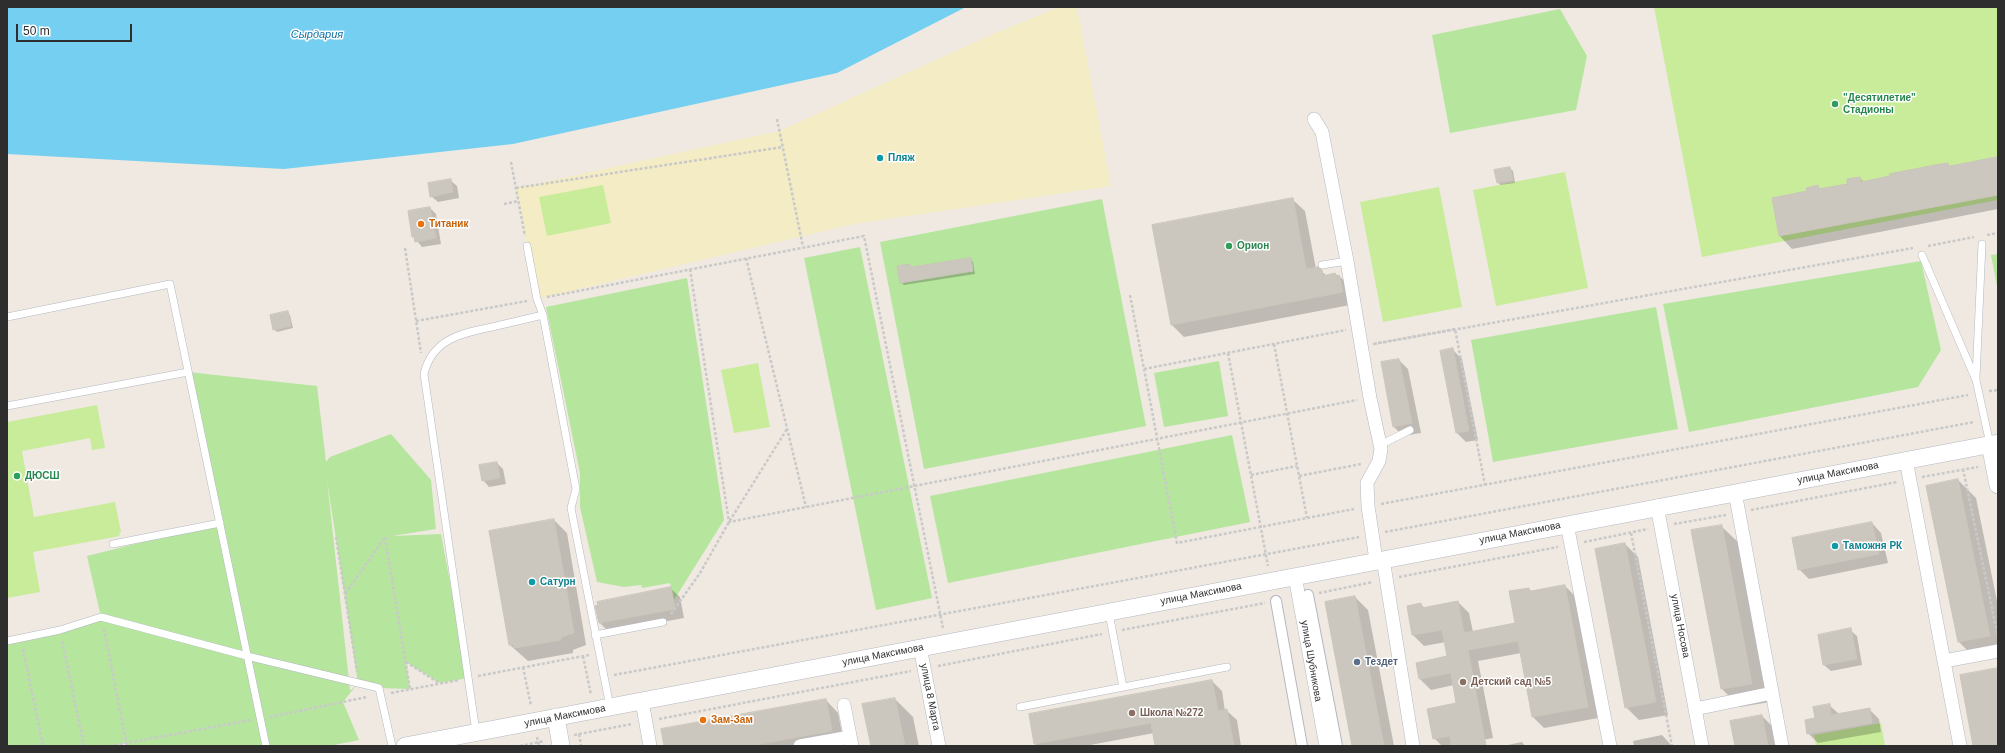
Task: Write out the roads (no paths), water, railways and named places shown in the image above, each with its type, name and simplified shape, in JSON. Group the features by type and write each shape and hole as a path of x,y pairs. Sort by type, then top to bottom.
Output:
{"street":[{"path":"1314,119 1322,132 1347,261 1370,398 1380,445 1379,461 1367,482 1371,535 1386,580 1414,746"},
{"path":"1994,443 1994,464 1998,485"},
{"name":"улица Максимова","path":"405,746 1657,506 1994,443"},
{"path":"1906,460 1960,746"},
{"path":"1735,492 1782,746"},
{"name":"улица Носова","path":"1657,506 1702,746"},
{"path":"1567,524 1610,746"},
{"name":"улица Шубникова","path":"1295,576 1326,746"},
{"path":"1308,595 1337,746"},
{"path":"1276,601 1302,746"},
{"name":"улица 8 Марта","path":"920,647 939,746"},
{"path":"1944,662 1998,651"},
{"path":"1695,709 1772,693"},
{"path":"642,701 650,746"},
{"path":"800,746 851,741 844,705"},
{"path":"556,718 561,742"}],"lane":[{"path":"1976,380 1982,244"},
{"path":"527,246 537,299 543,315 576,489 570,508 610,707"},
{"path":"1922,255 1976,380 1985,420 1994,443"},
{"path":"1322,265 1347,261"},
{"path":"7,317 170,284 266,746"},
{"path":"476,733 424,374 426,365 436,349 455,336 543,315"},
{"path":"7,406 188,372"},
{"path":"1380,445 1410,430"},
{"path":"113,544 220,523"},
{"path":"1109,611 1123,687"},
{"path":"7,641 60,630 101,616 247,656 379,688 392,746"},
{"path":"596,635 663,622"},
{"path":"1020,707 1227,667"}],"water":[{"name":"Сырдария","path":"7,7 966,7 837,73 513,144 284,169 7,154"}],"place":[{"name":"\"Десятилетие\" Стадионы","path":"1835,104"},
{"name":"Пляж","path":"880,158"},
{"name":"Титаник","path":"421,224"},
{"name":"Орион","path":"1229,246"},
{"name":"ДЮСШ","path":"17,476"},
{"name":"Таможня РК","path":"1835,546"},
{"name":"Сатурн","path":"532,582"},
{"name":"Тездет","path":"1357,662"},
{"name":"Детский сад №5","path":"1463,682"},
{"name":"Школа №272","path":"1132,713"},
{"name":"Зам-Зам","path":"703,720"}]}
